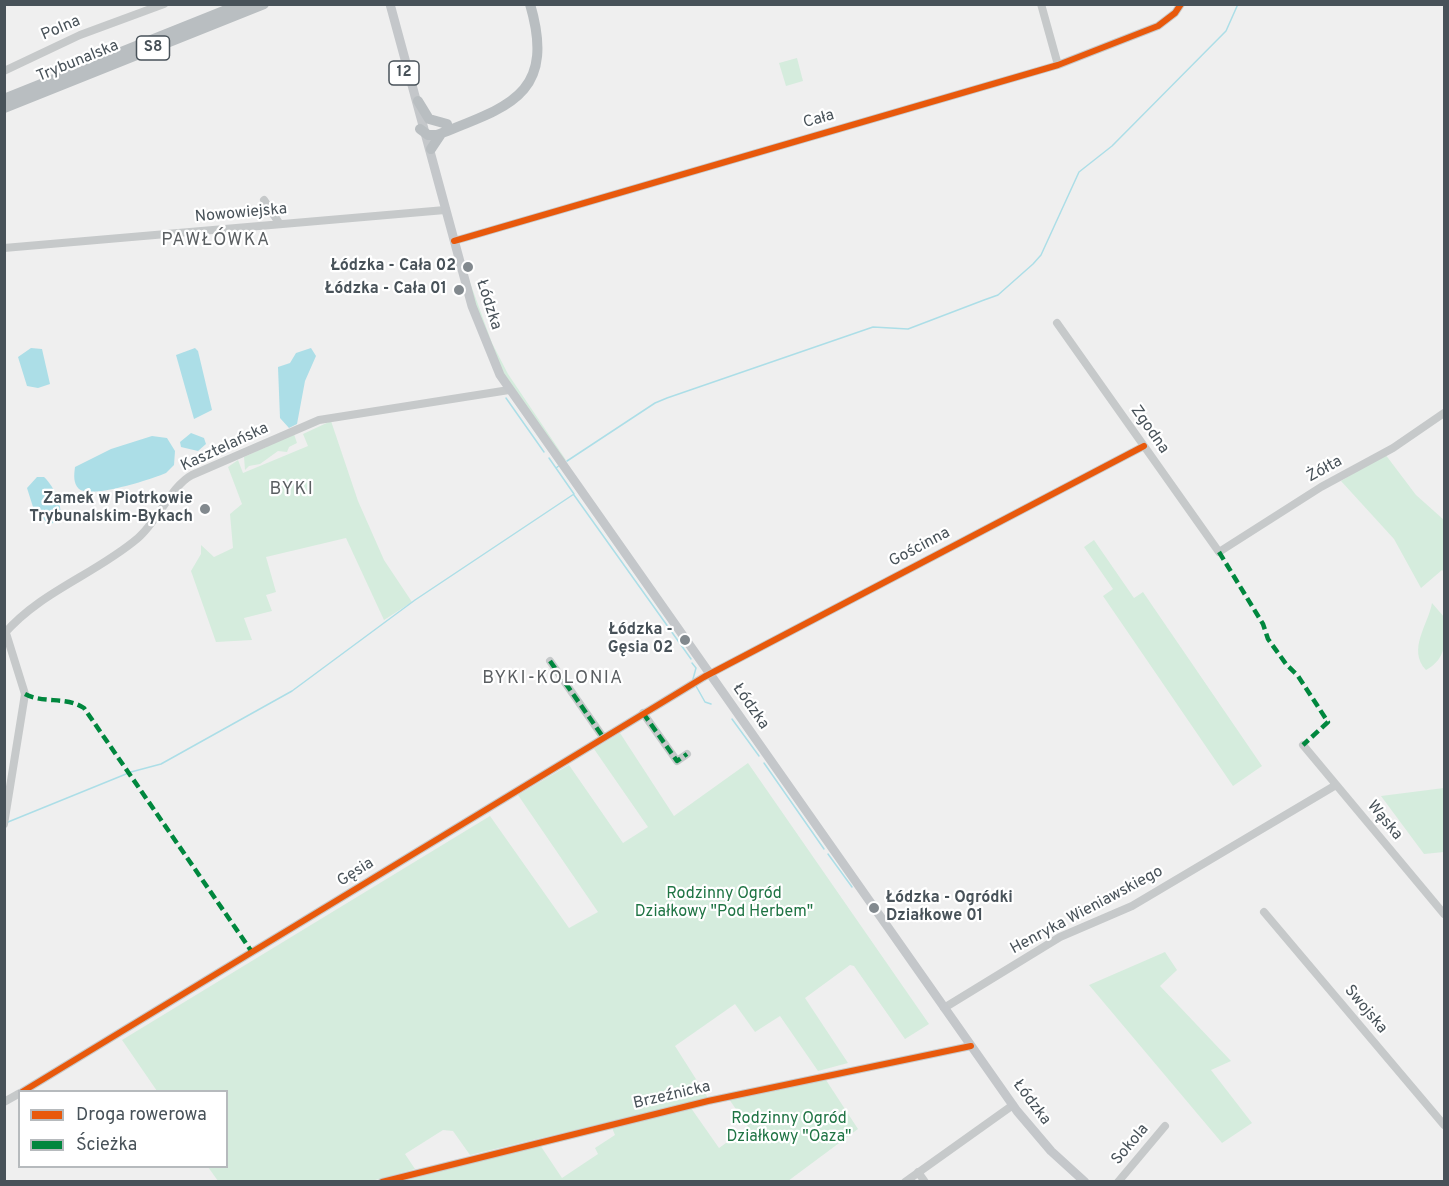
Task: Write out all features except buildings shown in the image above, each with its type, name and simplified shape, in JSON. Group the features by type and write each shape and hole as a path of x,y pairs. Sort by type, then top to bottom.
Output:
{"highway":[{"name":"Trybunalska","path":"4,99 241,4"},
{"name":"Trybunalska","path":"4,108 264,4"},
{"path":"424,133 444,129 499,106 519,88 533,70 538,41 530,4"},
{"name":"12","path":"418,102 428,118 444,129"},
{"path":"431,149 444,129"}],"main road":[{"name":"Łódzka","path":"385,4 479,327 509,390 706,675 1013,1105 1050,1151 1085,1182"},
{"name":"Łódzka","path":"390,4 418,102 424,133 431,149 437,183"}],"street":[{"name":"Polna","path":"4,71 80,35 164,4"},
{"path":"1041,4 1058,64"},
{"name":"Cała","path":"454,241 1058,64 1158,26 1175,13 1181,4"},
{"path":"264,200 279,223"},
{"name":"Nowowiejska","path":"4,248 445,210"},
{"name":"Zgodna","path":"1057,323 1219,552"},
{"name":"Kasztelańska","path":"5,631 39,602 141,536 158,518 183,482 192,475 319,420 509,390"},
{"name":"Żółta","path":"1219,552 1321,487 1393,448 1444,413"},
{"name":"Gościnna","path":"706,675 1144,446"},
{"path":"5,631 25,696 5,823"},
{"path":"550,661 603,737"},
{"name":"Gęsia","path":"24,1090 706,675"},
{"path":"643,713 677,761 687,754"},
{"name":"Wąska","path":"1302,745 1444,914"},
{"name":"Henryka Wieniawskiego","path":"944,1008 1055,940 1132,906 1336,785"},
{"name":"Swojska","path":"1264,912 1444,1125"},
{"name":"Brzeźnicka","path":"382,1182 708,1101 971,1046"},
{"name":"Gęsia","path":"4,1102 18,1094"},
{"path":"905,1182 1013,1105"},
{"name":"Sokola","path":"1118,1182 1165,1126"},
{"path":"918,1172 925,1182"}],"green space":[{"path":"797,58 803,81 786,86 779,63"},
{"path":"468,277 492,343 508,374 566,460 563,461 504,376 476,309"},
{"path":"331,421 358,501 384,560 412,602 384,620 346,538 266,557 276,592 266,595 272,611 244,618 252,640 216,642 191,571 201,554 201,545 214,557 233,548 230,514 242,504 228,467 238,460 243,473 308,446 303,434"},
{"path":"294,434 297,443 289,447 287,452 278,451 260,464 249,466 245,470 244,457"},
{"path":"1385,454 1416,495 1444,520 1444,572 1442,570 1421,588 1394,539 1341,481"},
{"path":"1094,540 1134,598 1143,592 1262,766 1233,786 1103,596 1113,589 1084,547"},
{"path":"1432,603 1444,617 1445,641 1442,654 1426,670 1418,654 1418,646"},
{"name":"Rodzinny Ogród Działkowy \"Pod Herbem\"","path":"620,733 674,816 748,763 929,1024 905,1039 854,966 850,965 805,998 848,1063 818,1071 780,1016 755,1032 735,1004 675,1046 708,1098 470,1155 453,1131 443,1130 405,1154 415,1169 368,1182 218,1181 209,1168 228,1168 228,1090 156,1090 122,1040 490,816 569,928 598,912 518,795 569,765 623,843 648,827 594,749"},
{"path":"1444,788 1444,852 1424,854 1381,796"},
{"path":"1165,952 1177,970 1160,986 1231,1061 1211,1070 1252,1123 1222,1143 1089,985"},
{"name":"Rodzinny Ogród Działkowy \"Oaza\"","path":"826,1080 858,1129 788,1181 400,1182 540,1145 562,1178 598,1154 595,1148 615,1135 612,1128 691,1108 719,1148 748,1127 729,1099"}],"water":[{"path":"31,348 42,349 50,384 38,388 27,386 18,357"},
{"path":"195,348 198,351 212,410 194,419 176,355"},
{"path":"311,348 316,356 305,381 297,424 289,428 280,418 278,367 290,363 296,353"},
{"path":"191,433 204,438 206,444 198,451 181,447 180,442"},
{"path":"152,436 167,438 175,451 174,465 166,473 96,492 77,487 74,479 75,467 111,449"},
{"path":"37,477 44,477 55,492 61,511 59,522 48,524 33,507 27,488"}],"waterway":[{"path":"567,461 655,403 667,398 873,327 908,329 998,295 1041,255 1079,172 1112,146 1226,31 1238,4"},
{"path":"506,398 544,452"},
{"path":"8,822 131,772 161,764 292,691 415,600 574,494 549,458"},
{"path":"556,468 560,465"},
{"path":"574,495 691,659"},
{"path":"692,663 696,668 693,679"},
{"path":"696,686 705,702 711,704"},
{"path":"732,719 759,756"},
{"path":"764,763 824,849"},
{"path":"828,854 852,887"}],"marked path":[{"path":"1219,552 1263,624 1268,639 1298,676 1328,722 1303,745"},
{"path":"550,661 603,737"},
{"path":"25,694 40,699 70,702 84,708 252,952"},
{"path":"643,713 677,761 687,754"}],"cycle path":[{"path":"454,241 1058,65 1158,26 1175,13 1181,4"},
{"path":"25,1090 704,677 1144,446"},
{"path":"382,1182 708,1101 971,1046"}],"place":[{"name":"Łódzka - Cała 02","path":"468,267"},
{"name":"Łódzka - Cała 01","path":"459,290"},
{"name":"Zamek w Piotrkowie Trybunalskim-Bykach","path":"205,509"},
{"name":"Łódzka - Gęsia 02","path":"685,640"},
{"name":"Łódzka - Ogródki Działkowe 01","path":"874,908"}],"district":[{"name":"PAWŁÓWKA","path":"216,241"},
{"name":"BYKI","path":"292,490"},
{"name":"BYKI-KOLONIA","path":"553,679"}]}
